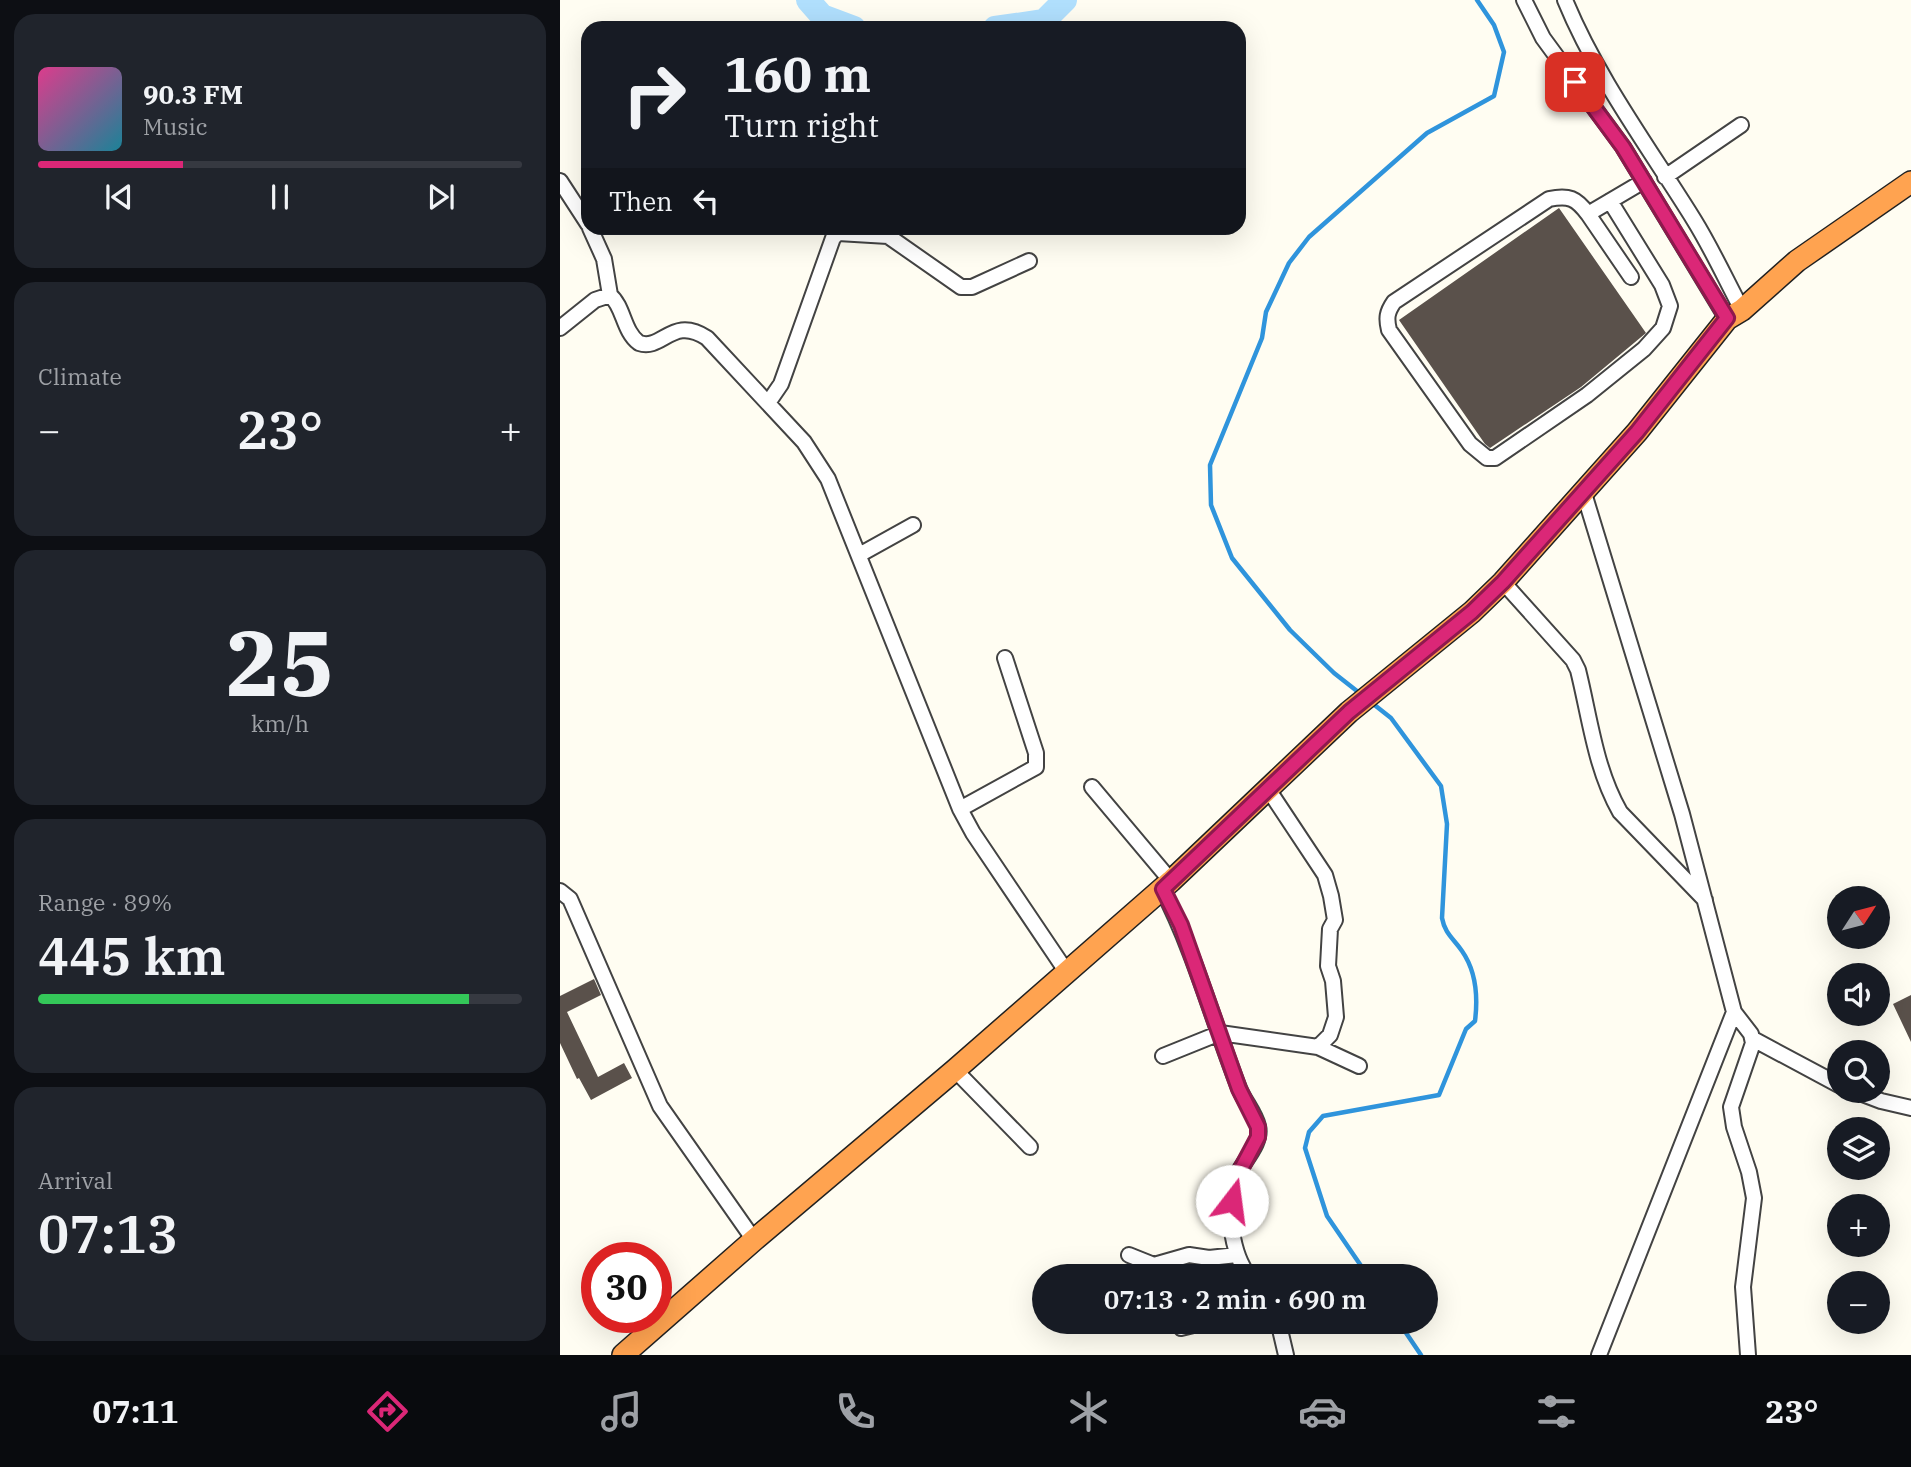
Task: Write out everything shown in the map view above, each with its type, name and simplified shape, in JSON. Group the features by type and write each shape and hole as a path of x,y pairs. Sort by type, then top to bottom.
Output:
{"highway":[{"path":"623,1355 1167,885 1349,712 1472,612 1503,582 1637,432 1734,314 1797,261 1911,182"}],"street":[{"path":"1524,0 1543,38 1623,147 1734,314"},
{"path":"1565,0 1590,53 1707,242 1734,314"},
{"path":"1665,177 1741,125"},
{"path":"560,181 581,214"},
{"path":"1588,214 1644,181"},
{"path":"1610,201 1662,285 1670,306 1663,328 1644,349 1587,395 1495,458 1487,458 1470,444 1389,330 1386,320 1394,302 1549,199 1565,196 1578,200 1631,277"},
{"path":"593,235 604,259 610,295"},
{"path":"768,403 781,384 836,235"},
{"path":"871,235 888,236 961,287 972,287 1029,261"},
{"path":"560,328 595,300 610,295 615,299 627,329 639,343 650,344 681,330 699,332 804,442 822,467 960,809 973,833 1066,971"},
{"path":"1583,490 1682,814 1734,1012 1753,1039 1827,1079"},
{"path":"859,555 913,524"},
{"path":"1503,582 1573,660 1578,670 1597,757 1620,812 1706,901"},
{"path":"960,809 1036,767 1036,753 1004,658"},
{"path":"1093,787 1167,885 1239,1089 1258,1127 1258,1137 1233,1184 1231,1218 1237,1255 1242,1264"},
{"path":"1268,789 1325,874 1331,896 1335,920 1328,938 1328,966 1333,981 1336,1017 1330,1035 1318,1047"},
{"path":"560,891 570,899 660,1106 754,1240"},
{"path":"1599,1355 1734,1012"},
{"path":"1163,1056 1220,1033 1318,1047 1359,1066"},
{"path":"1748,1355 1743,1287 1754,1198 1731,1107 1752,1049 1753,1039"},
{"path":"955,1070 1030,1147"},
{"path":"1890,1103 1911,1108"},
{"path":"1129,1255 1154,1265 1189,1255 1209,1258 1237,1255"},
{"path":"1282,1334 1286,1355"}],"building":[{"path":"1559,208 1646,333 1581,387 1490,448 1399,320"},
{"path":"594,979 601,995 567,1012 598,1077 624,1063 632,1078 591,1100 579,1078 577,1079 560,1043 560,996"},
{"path":"1911,995 1911,1042 1893,1004"}],"waterway":[{"path":"808,0 822,16 835,21"},
{"path":"1044,21 1065,0"},
{"path":"1362,695 1334,673 1290,630 1232,558 1211,505 1210,465 1262,338 1266,312 1289,263 1309,237 1427,133 1494,96 1504,52 1494,25 1477,0"},
{"path":"1360,1264 1327,1216 1305,1148 1309,1132 1323,1116 1439,1095 1466,1029 1475,1021 1476,1003 1475,984 1467,959 1447,932 1442,918 1447,824 1441,786 1391,718 1372,703"},
{"path":"1407,1334 1421,1355"}],"route":[{"path":"1232,1201 1233,1184 1258,1137 1258,1127 1239,1089 1181,925 1163,889 1349,712 1472,612 1503,582 1637,432 1727,318 1623,147 1575,82"}]}
